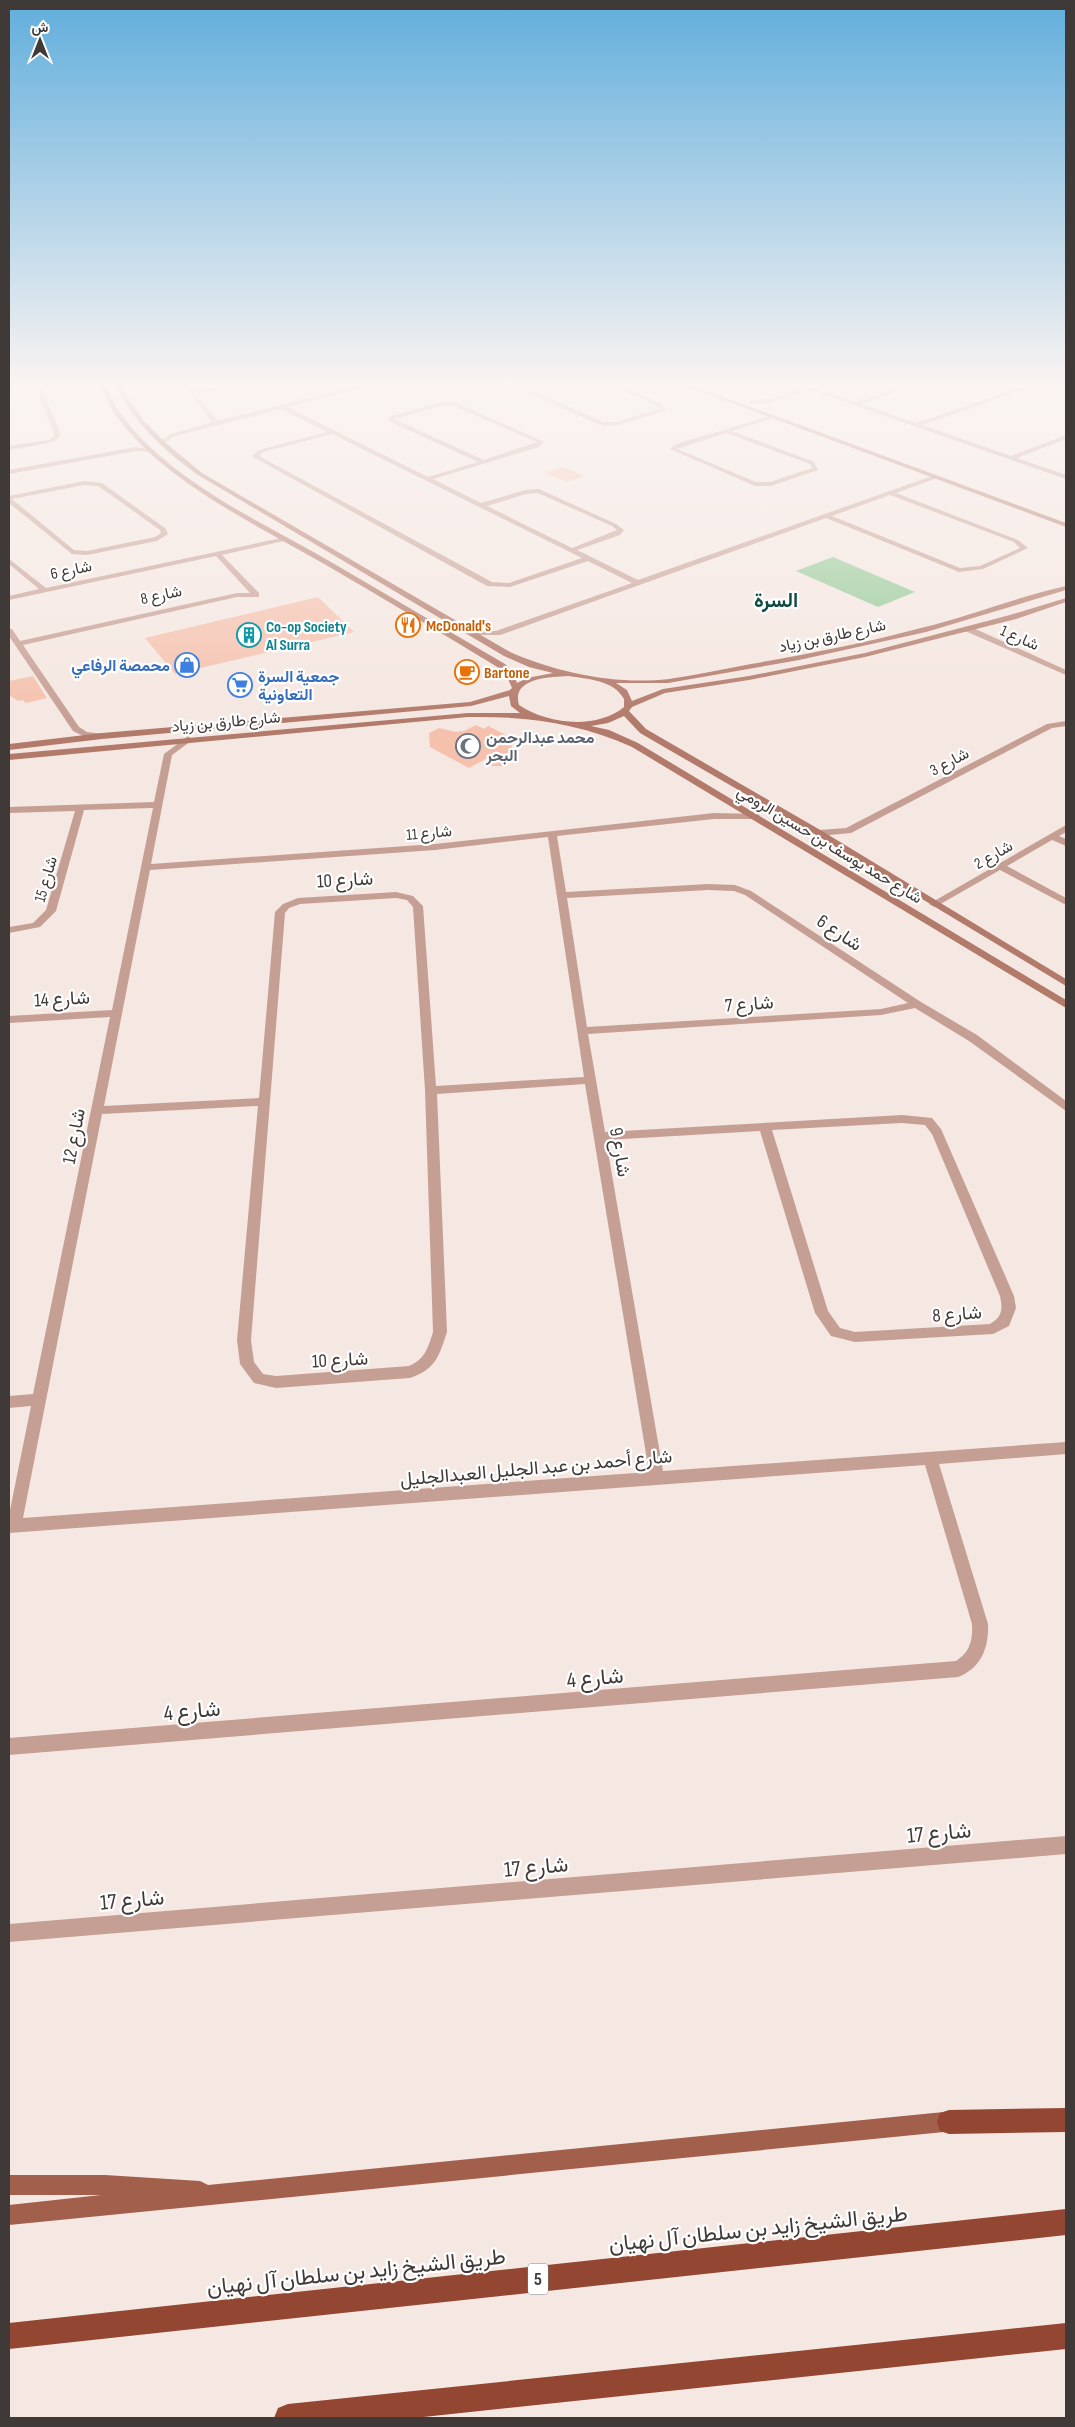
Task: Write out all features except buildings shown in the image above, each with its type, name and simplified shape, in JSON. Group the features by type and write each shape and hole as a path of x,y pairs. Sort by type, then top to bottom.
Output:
{"highway":[{"path":"949,2122 1066,2120"},
{"name":"طريق الشيخ زايد بن سلطان آل نهيان","path":"9,2336 1066,2222"},
{"path":"288,2418 1066,2336"}],"main road":[{"path":"9,2215 1066,2111"},
{"path":"9,2186 105,2185 238,2193"}],"street":[{"path":"9,499 22,496"},
{"path":"9,499 72,552 88,553 157,539 165,534 163,529 117,496"},
{"path":"214,496 502,666 508,671 514,690 512,701 515,706 536,717"},
{"path":"236,496 524,662 568,674 598,679"},
{"path":"329,496 490,584 510,585 590,558"},
{"path":"464,496 638,583"},
{"path":"482,505 511,496"},
{"path":"551,496 621,530 618,534 572,550"},
{"path":"473,633 498,633 884,496"},
{"path":"827,516 959,570 981,568 1025,548 1016,542 896,496"},
{"path":"985,496 1066,526"},
{"path":"1009,496 1066,517"},
{"path":"226,504 230,500 242,500"},
{"name":"شارع 6","path":"9,598 286,539"},
{"name":"شارع 8","path":"18,644 237,595 256,595 218,554"},
{"path":"9,561 44,590"},
{"name":"شارع طارق بن زياد","path":"598,679 658,682 742,668 923,630 1018,604 1066,588"},
{"path":"1041,596 1038,599 1042,602 1055,604"},
{"name":"شارع طارق بن زياد","path":"9,757 188,739 468,715 500,714 572,723 600,723 663,691 806,667 968,629 1066,600"},
{"path":"1018,604 1033,606 1035,609 1032,611"},
{"name":"شارع 1","path":"968,629 1064,670"},
{"path":"9,631 76,729 85,734 102,736"},
{"path":"491,644 492,638 498,633"},
{"name":"شارع طارق بن زياد","path":"9,747 102,736 471,704 514,690 538,676 568,674"},
{"name":"شارع حمد يوسف بن حسين الرومي","path":"598,679 620,688 626,694 626,709 643,731 819,832 1066,984"},
{"name":"شارع حمد يوسف بن حسين الرومي","path":"572,723 616,736 674,768 1066,1004"},
{"name":"شارع 3","path":"819,832 848,831 1050,726 1066,724"},
{"path":"150,743 161,747 168,754 188,739"},
{"name":"شارع 12","path":"11,1526 39,1400 147,867 168,754"},
{"path":"674,768 678,762 693,760"},
{"path":"714,816 725,809 725,799"},
{"path":"9,810 159,805"},
{"name":"شارع 15","path":"9,930 36,925 51,911 80,808"},
{"name":"شارع 11","path":"147,867 425,848 714,816 755,816"},
{"name":"شارع 2","path":"934,904 1002,867 1066,828"},
{"path":"842,847 848,831"},
{"name":"شارع 9","path":"552,833 582,1031 657,1478"},
{"path":"1052,836 1066,844"},
{"path":"1002,867 1066,902"},
{"name":"شارع 6","path":"562,895 708,887 741,890 756,897 917,1004 973,1038 1066,1107"},
{"name":"شارع 10","path":"396,895 410,898 418,906 431,1090 440,1332 435,1350 428,1361 417,1369 402,1374 267,1381 254,1375 247,1364 244,1340 265,1102 279,917 283,908 292,902 305,900 396,895"},
{"name":"شارع 7","path":"582,1031 881,1012 917,1004"},
{"name":"شارع 14","path":"9,1019 117,1013"},
{"path":"431,1090 590,1080"},
{"path":"97,1110 265,1102"},
{"name":"شارع 8","path":"600,1136 911,1118 930,1123 937,1132 1007,1296 1009,1308 1004,1322 992,1329 983,1331 855,1337 836,1332 822,1312 765,1127"},
{"path":"9,1402 39,1400"},
{"name":"شارع أحمد بن عبد الجليل العبدالجليل","path":"11,1526 345,1503 1066,1448"},
{"name":"شارع 4","path":"9,1747 958,1669 967,1665 978,1648 980,1624 930,1458"},
{"name":"شارع 17","path":"9,1933 1066,1845"}],"green space":[{"path":"833,557 915,592 878,607 796,571"}],"place":[{"name":"McDonald's","path":"408,625"},
{"name":"Co-op Society Al Surra","path":"249,635"},
{"name":"محمصة الرفاعي","path":"187,665"},
{"name":"Bartone","path":"467,672"},
{"name":"جمعية السرة التعاونية","path":"240,685"},
{"name":"محمد عبدالرحمن البحر","path":"468,746"}],"district":[{"name":"السرة","path":"776,600"}]}
